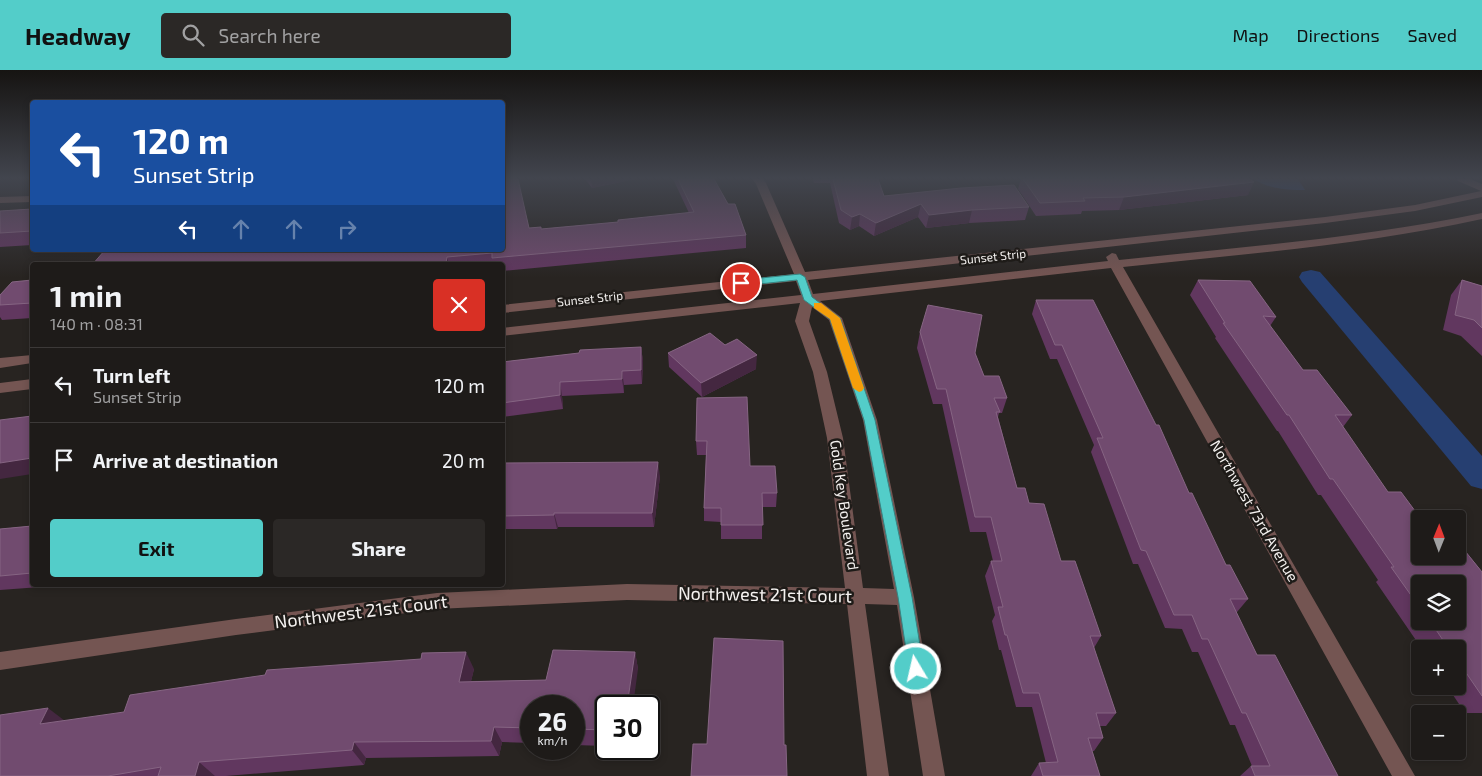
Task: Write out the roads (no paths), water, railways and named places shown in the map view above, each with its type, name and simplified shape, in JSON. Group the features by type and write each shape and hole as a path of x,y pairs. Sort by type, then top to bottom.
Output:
{"street":[{"path":"773,212 808,298 835,318 870,420 905,597 934,776"},
{"name":"Sunset Strip","path":"505,309 1106,245 1390,212"},
{"name":"Sunset Strip","path":"505,332 1400,232 1482,216"},
{"name":"Northwest 73rd Avenue","path":"1106,245 1404,776"},
{"name":"Gold Key Boulevard","path":"808,298 802,321 820,372 835,438 878,776"},
{"path":"0,363 30,359"},
{"path":"0,388 30,384"},
{"name":"Northwest 21st Court","path":"0,661 236,627 437,601 627,592 905,597"}],"waterway":[{"path":"1311,277 1482,477"}]}
